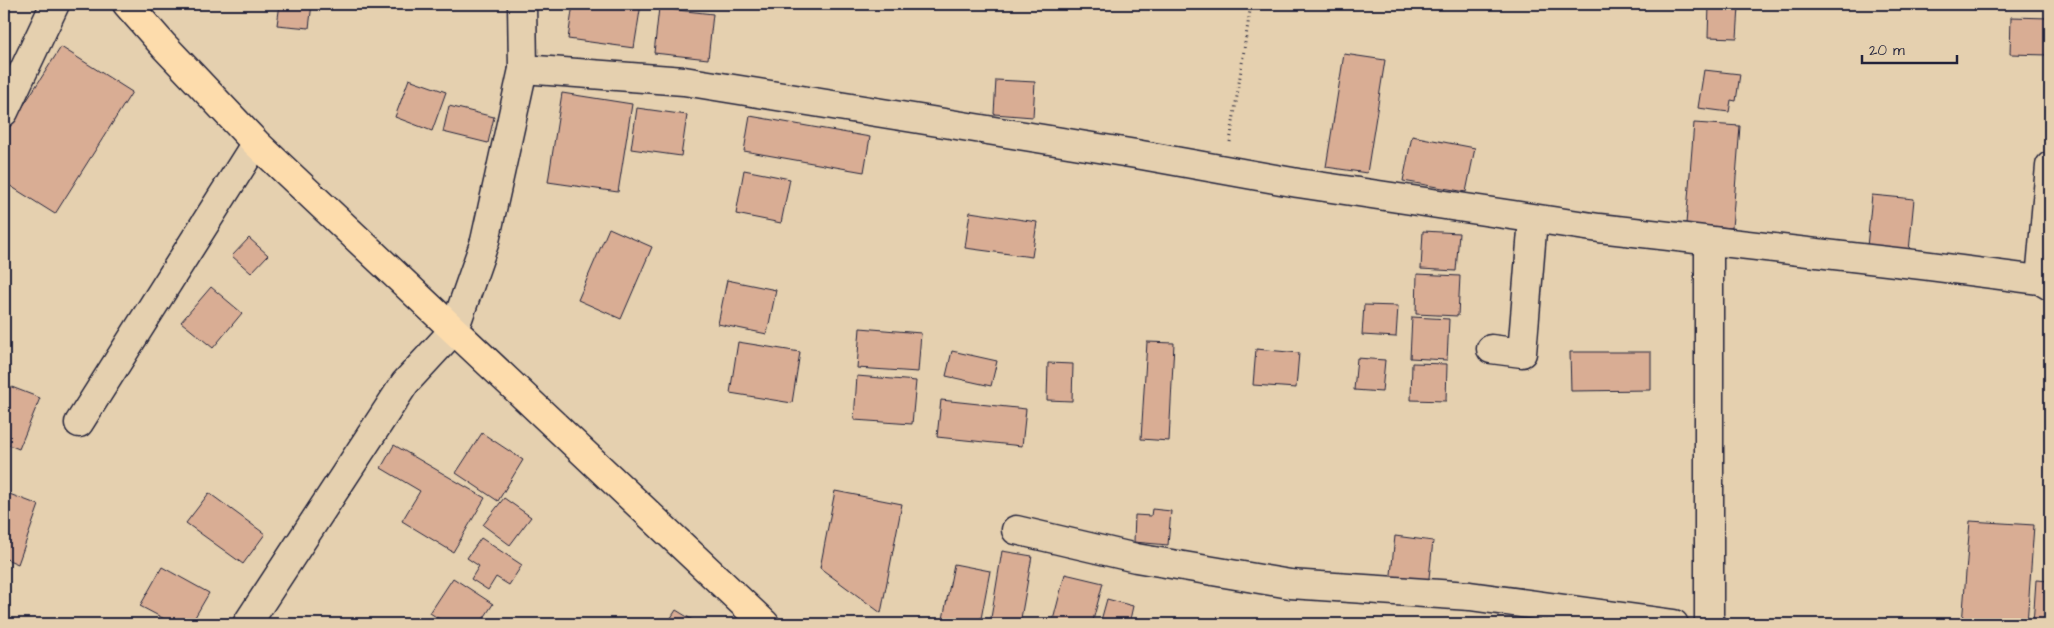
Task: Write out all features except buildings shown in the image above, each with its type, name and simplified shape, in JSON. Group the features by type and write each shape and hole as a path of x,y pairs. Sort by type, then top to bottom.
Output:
{"main road":[{"path":"127,4 256,143 765,624"}],"street":[{"path":"4,112 55,4"},
{"path":"247,624 405,384 454,330 485,240 523,69 522,4"},
{"path":"523,69 684,81 1050,139 1298,183 1598,228 2047,279 2050,166"},
{"path":"79,423 256,143"},
{"path":"1491,349 1522,353 1533,218"},
{"path":"1709,240 1709,624"},
{"path":"1016,530 1136,558 1290,584 1470,596 1674,624"}],"path":[{"path":"1225,170 1251,4"}]}
